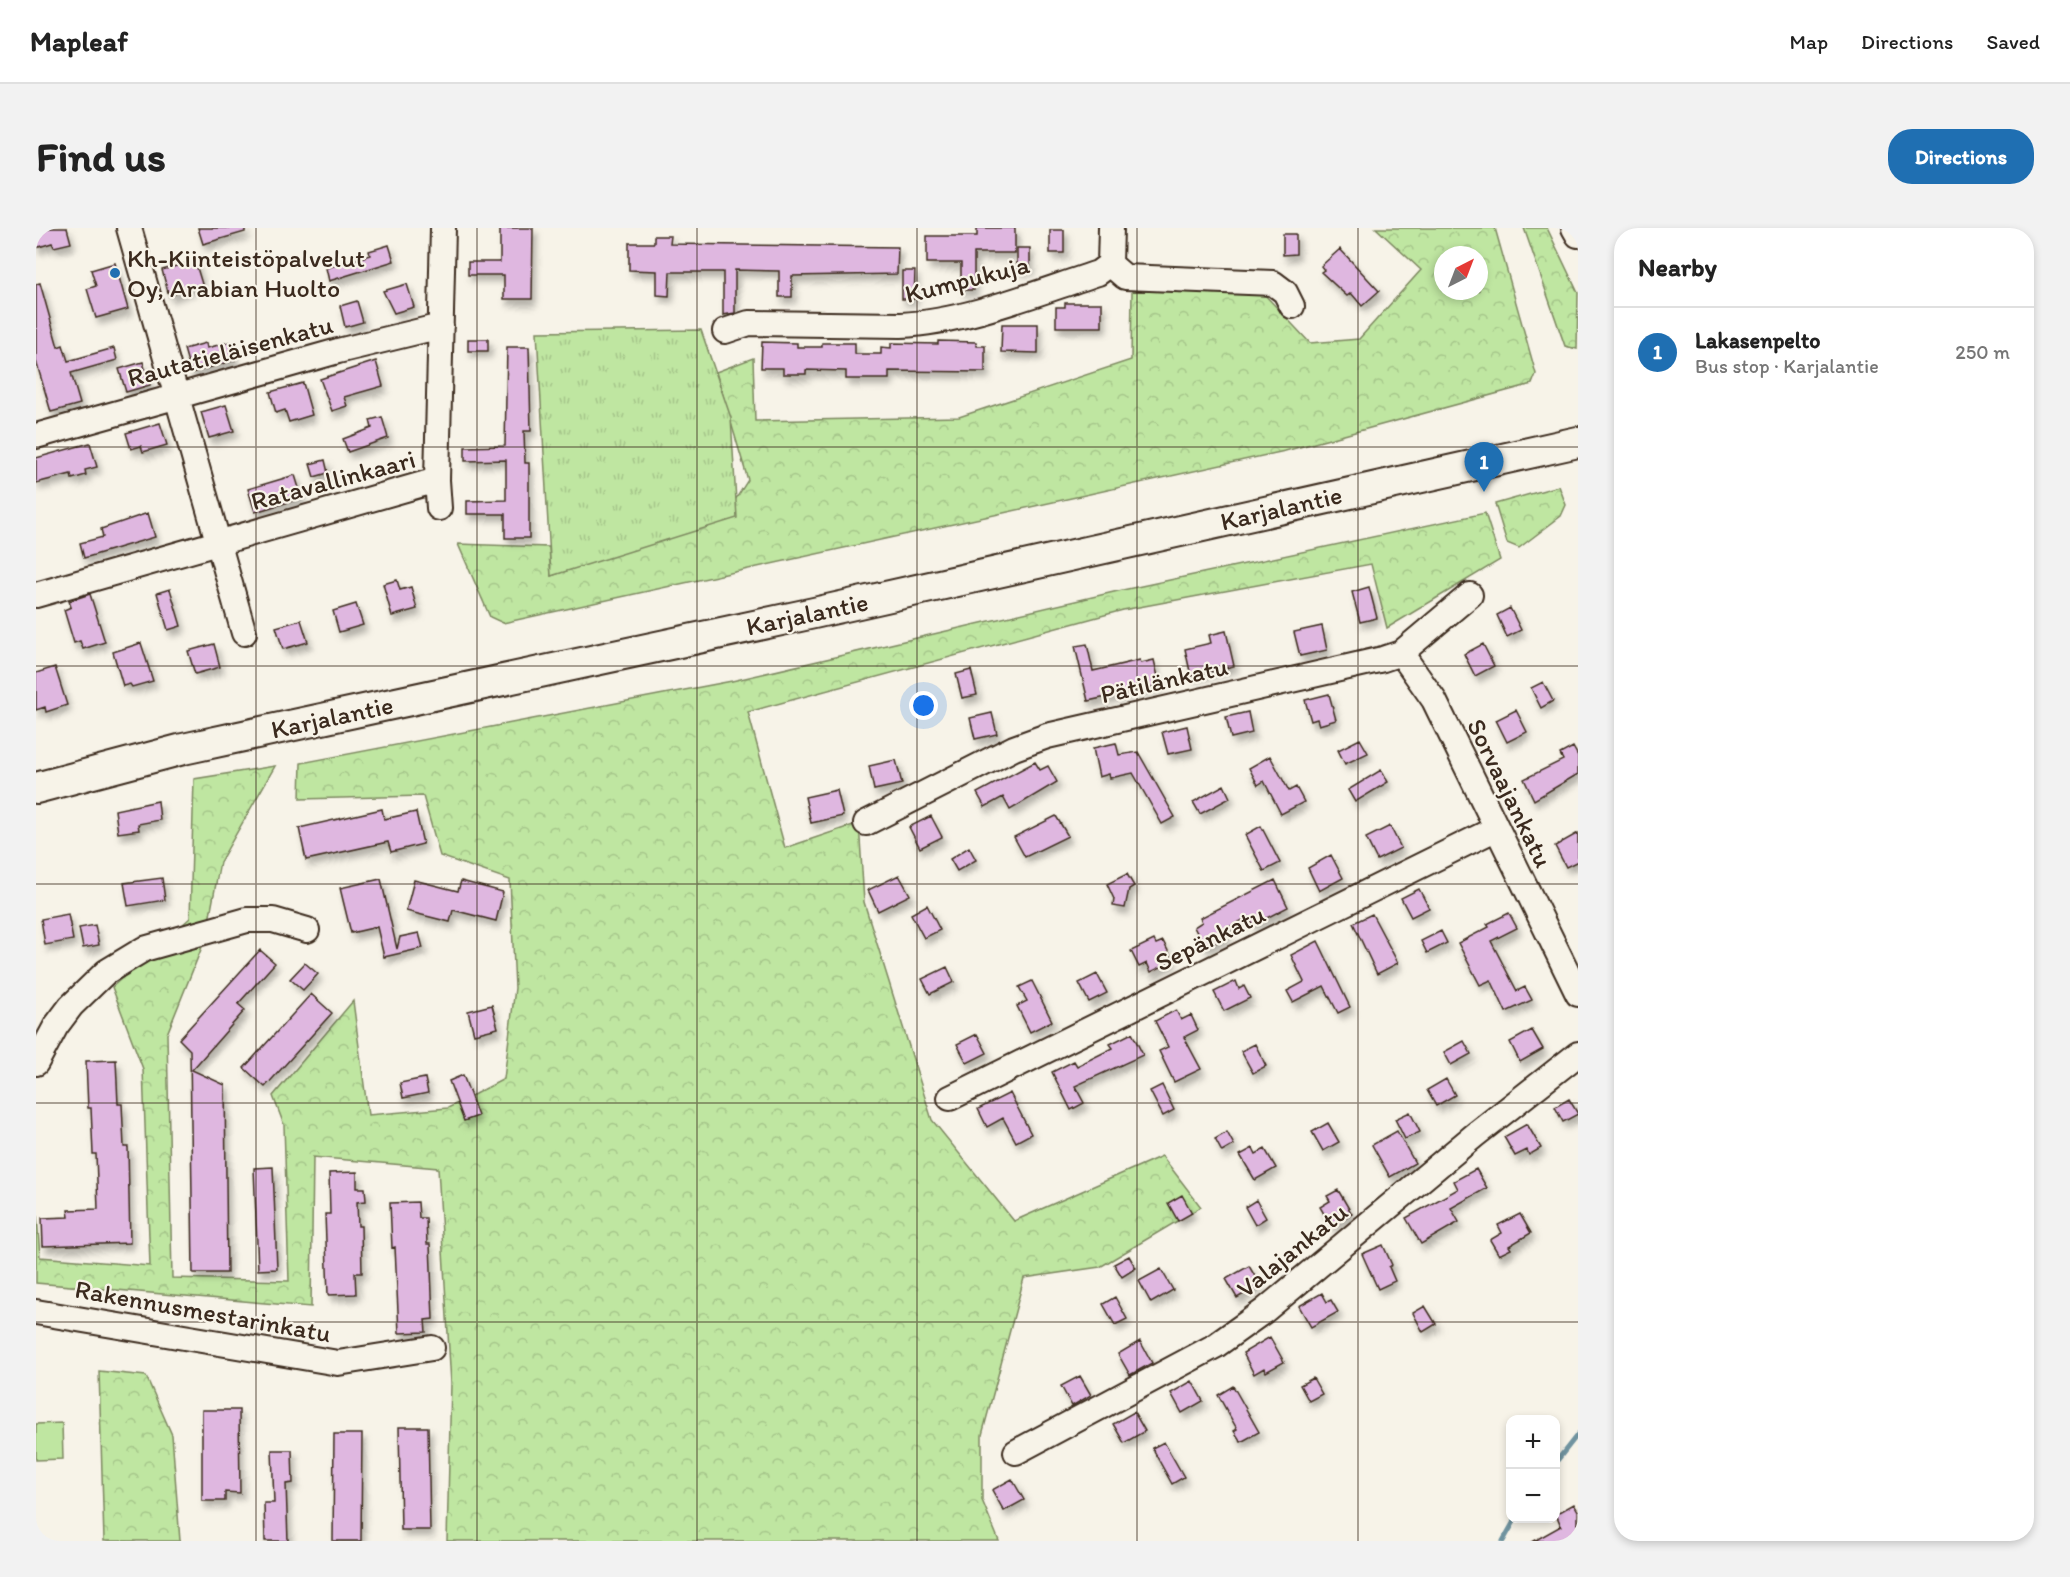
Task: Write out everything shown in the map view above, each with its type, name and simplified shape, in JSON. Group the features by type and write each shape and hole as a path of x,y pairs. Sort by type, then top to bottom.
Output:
{"main road":[{"name":"Karjalantie","path":"36,788 183,749 814,613 1578,442"}],"street":[{"path":"129,228 244,633"},
{"name":"Ratavallinkaari","path":"36,595 437,480 443,228"},
{"path":"1111,228 1110,264 1125,277 1273,283 1285,292 1292,306"},
{"path":"1574,228 1578,235"},
{"name":"Kumpukuja","path":"725,331 748,323 924,324 1090,276 1110,264"},
{"name":"Rautatieläisenkatu","path":"36,435 176,395 441,326"},
{"path":"437,480 439,508"},
{"name":"Pätilänkatu","path":"866,823 1014,748 1047,736 1401,652 1470,595"},
{"name":"Sorvaajankatu","path":"1401,652 1434,700 1495,829 1578,994"},
{"name":"Sepänkatu","path":"950,1098 1495,829"},
{"path":"36,1063 50,1035 71,1006 106,972 144,949 247,920 273,920 307,930"},
{"name":"Valajankatu","path":"1016,1452 1215,1346 1273,1304 1475,1135 1578,1054"},
{"name":"Rakennusmestarinkatu","path":"36,1312 338,1363 432,1348"}],"green space":[{"path":"1376,228 1495,228 1536,374 1532,384 1285,451 503,623 490,617 458,544 549,547 551,576 725,516 748,480 716,372 753,358 755,421 959,417 1131,360 1132,291 1263,293 1310,343 1359,339 1421,270"},
{"path":"1524,228 1547,228 1578,293 1577,349 1565,346"},
{"path":"701,330 731,418 737,518 551,576 537,332"},
{"path":"1559,486 1566,505 1561,516 1519,548 1507,543 1495,504"},
{"path":"1485,513 1500,560 1387,628 1371,564 1123,610 748,712 785,848 859,823 864,902 932,1120 1014,1221 1162,1156 1201,1207 1100,1267 1024,1278 982,1435 982,1500 999,1541 447,1541 451,1383 438,1168 313,1157 311,1307 36,1283 36,1201 40,1257 150,1266 143,1069 112,987 190,918 194,779 275,766 220,862 206,937 167,1034 172,1278 289,1281 284,1125 273,1096 353,1001 368,1115 448,1108 504,1079 515,988 510,880 440,856 423,796 300,799 301,763 732,681 1118,591"},
{"path":"99,1371 146,1376 172,1435 180,1541 104,1541"},
{"path":"62,1423 63,1459 36,1460 36,1424"}],"building":[{"path":"36,228 67,228 71,243 54,247 52,243 36,248"},
{"path":"198,228 245,228 245,232 203,244"},
{"path":"500,228 533,228 532,299 504,299 504,275 468,275 468,262 500,262"},
{"path":"977,228 1015,228 1015,253 974,253 974,290 961,290 961,263 927,263 927,236 977,236"},
{"path":"1050,230 1064,230 1064,253 1050,253"},
{"path":"1283,234 1296,234 1296,254 1283,255"},
{"path":"654,236 671,236 670,244 898,247 897,274 792,276 792,297 779,297 779,271 735,270 735,313 723,315 723,272 670,272 669,296 657,295 657,271 629,270 629,243 654,243"},
{"path":"389,245 394,261 329,281 326,268 370,255 369,251"},
{"path":"1017,248 1030,248 1030,269 1017,269"},
{"path":"1340,249 1379,291 1362,306 1351,293 1347,296 1321,272 1324,270 1321,266"},
{"path":"195,261 202,284 169,296 162,270"},
{"path":"115,263 128,309 96,318 87,289 96,286 91,270"},
{"path":"902,271 915,271 914,299 902,299"},
{"path":"40,283 58,347 63,345 68,361 114,348 117,360 71,373 80,404 51,412 36,361 36,284"},
{"path":"407,284 414,307 394,313 383,291"},
{"path":"357,301 363,322 345,327 340,306"},
{"path":"1065,303 1102,303 1102,327 1056,327 1056,307 1065,307"},
{"path":"1002,324 1038,324 1038,353 1001,352"},
{"path":"468,339 488,339 488,351 468,351"},
{"path":"938,341 976,342 977,346 985,346 985,372 889,371 889,379 846,379 846,371 806,370 806,374 783,374 783,368 761,368 762,342 797,343 797,347 822,347 822,343 855,343 855,354 881,354 881,347 891,348 891,343 938,344"},
{"path":"230,342 235,360 191,373 184,349 206,343 207,348"},
{"path":"507,347 529,347 531,431 524,431 525,463 529,463 529,538 505,538 505,514 467,514 467,501 506,500 506,460 465,461 465,447 505,446"},
{"path":"376,361 383,386 344,397 347,406 332,411 320,379"},
{"path":"143,362 150,385 126,392 119,369"},
{"path":"303,383 312,415 289,422 285,410 276,413 270,392"},
{"path":"226,405 234,431 209,438 201,412"},
{"path":"382,417 388,438 348,452 343,439 372,428 370,420"},
{"path":"160,423 167,445 143,452 141,446 131,449 126,433"},
{"path":"90,443 97,467 85,470 86,475 72,479 71,474 36,483 36,458"},
{"path":"325,460 328,473 314,477 310,464"},
{"path":"295,475 302,498 255,512 248,489"},
{"path":"148,513 155,537 84,558 80,543 103,537 101,529"},
{"path":"397,580 400,590 411,587 417,609 392,616 383,584"},
{"path":"1369,587 1377,618 1360,622 1352,592"},
{"path":"170,589 181,626 168,630 157,593"},
{"path":"90,594 105,642 83,649 80,641 74,643 64,610 71,607 69,601"},
{"path":"356,604 363,625 339,632 333,611"},
{"path":"1510,608 1521,630 1507,637 1497,615"},
{"path":"301,620 308,642 283,649 276,627"},
{"path":"1322,626 1327,650 1300,656 1294,632"},
{"path":"1226,631 1234,666 1191,676 1185,649 1211,643 1209,635"},
{"path":"141,643 153,681 132,687 130,684 123,686 113,652"},
{"path":"214,644 220,667 195,674 188,651"},
{"path":"1087,644 1093,671 1140,660 1141,663 1154,660 1160,685 1088,701 1075,646"},
{"path":"1483,644 1494,666 1475,676 1464,654"},
{"path":"55,667 67,705 46,712 45,707 36,710 36,673"},
{"path":"971,670 977,695 962,698 956,674"},
{"path":"1543,682 1553,701 1541,708 1531,688"},
{"path":"1329,694 1336,720 1319,725 1317,719 1311,721 1305,700"},
{"path":"1516,710 1527,732 1507,742 1496,720"},
{"path":"1248,712 1252,733 1231,738 1226,717"},
{"path":"992,713 997,734 975,739 970,718"},
{"path":"1187,726 1192,749 1168,754 1162,732"},
{"path":"1360,739 1368,753 1345,764 1338,750"},
{"path":"1116,743 1119,755 1138,752 1175,817 1162,824 1133,773 1110,778 1109,774 1099,777 1093,748"},
{"path":"1573,747 1578,756 1578,774 1534,800 1524,779 1563,760 1560,754"},
{"path":"1270,756 1289,791 1296,787 1304,802 1281,814 1264,781 1258,785 1249,768"},
{"path":"896,760 902,784 874,790 869,766"},
{"path":"1035,762 1040,770 1048,766 1057,782 1010,810 1003,797 985,807 977,793"},
{"path":"1381,770 1388,782 1355,802 1348,790"},
{"path":"1224,785 1230,798 1200,814 1193,802"},
{"path":"837,790 843,816 811,823 805,797"},
{"path":"158,801 160,820 138,824 139,830 118,833 115,810"},
{"path":"382,809 384,819 416,812 423,844 391,852 388,842 306,860 299,828"},
{"path":"931,816 942,837 920,848 909,827"},
{"path":"1056,816 1068,836 1025,857 1014,837"},
{"path":"1261,826 1280,863 1264,871 1245,835"},
{"path":"1390,826 1401,848 1377,860 1366,838"},
{"path":"1578,833 1578,861 1566,867 1555,846"},
{"path":"969,847 976,860 957,871 950,859"},
{"path":"1331,855 1343,878 1319,891 1308,868"},
{"path":"1127,874 1134,886 1129,889 1125,908 1113,906 1114,899 1107,884"},
{"path":"899,875 910,895 878,911 868,890"},
{"path":"162,878 165,900 128,906 124,883"},
{"path":"381,879 397,949 400,937 419,933 423,948 384,957 377,927 351,933 340,888"},
{"path":"414,880 458,891 461,881 503,892 496,921 453,910 450,922 406,911"},
{"path":"1275,880 1288,907 1253,925 1249,917 1225,929 1228,936 1205,948 1194,927 1202,922 1200,918"},
{"path":"1419,889 1429,908 1411,917 1401,898"},
{"path":"927,905 940,930 924,938 911,914"},
{"path":"1509,913 1517,928 1491,941 1517,991 1525,987 1532,1000 1506,1012 1491,980 1480,985 1458,943 1489,927 1487,924"},
{"path":"68,914 73,940 45,945 41,919"},
{"path":"1372,914 1398,963 1377,974 1353,923"},
{"path":"95,925 99,945 83,948 79,928"},
{"path":"1441,931 1447,943 1427,953 1421,941"},
{"path":"1154,940 1156,944 1163,941 1173,961 1151,972 1147,963 1139,967 1131,951"},
{"path":"1318,941 1350,1007 1338,1013 1324,986 1293,1002 1287,991 1304,982 1291,955"},
{"path":"260,950 275,963 238,1004 245,1010 192,1070 225,1085 227,1273 193,1273 190,1050 179,1039"},
{"path":"305,963 318,974 303,990 290,979"},
{"path":"947,967 954,982 930,994 922,979"},
{"path":"1097,974 1107,993 1089,1002 1079,983"},
{"path":"1032,981 1052,1021 1030,1032 1017,1006 1027,1001 1019,987"},
{"path":"1236,981 1239,989 1244,986 1250,998 1224,1011 1214,992"},
{"path":"311,994 332,1013 265,1087 244,1068"},
{"path":"492,1005 498,1028 474,1034 468,1011"},
{"path":"1176,1010 1181,1020 1191,1015 1198,1030 1184,1037 1201,1069 1174,1082 1159,1051 1168,1047 1155,1021"},
{"path":"1532,1030 1543,1049 1520,1062 1510,1042"},
{"path":"1132,1033 1143,1055 1075,1086 1084,1103 1071,1110 1052,1072 1074,1061 1077,1066 1113,1048 1110,1044"},
{"path":"977,1034 987,1053 967,1063 957,1044"},
{"path":"1464,1041 1471,1054 1451,1065 1444,1052"},
{"path":"1255,1044 1266,1066 1253,1073 1241,1051"},
{"path":"116,1060 118,1104 122,1104 124,1147 128,1147 130,1243 43,1246 42,1218 69,1217 68,1210 98,1209 96,1154 93,1154 91,1108 88,1108 86,1061"},
{"path":"463,1075 478,1116 464,1121 449,1081"},
{"path":"425,1078 428,1093 403,1098 400,1083"},
{"path":"1446,1079 1455,1095 1436,1106 1427,1090"},
{"path":"1162,1085 1174,1110 1163,1116 1150,1091"},
{"path":"1010,1093 1031,1134 1016,1142 1003,1118 987,1127 978,1109"},
{"path":"1569,1099 1578,1114 1563,1122 1555,1107"},
{"path":"1410,1112 1420,1132 1405,1139 1395,1119"},
{"path":"1328,1123 1339,1142 1323,1151 1312,1132"},
{"path":"1527,1124 1541,1148 1529,1155 1527,1150 1515,1156 1504,1137"},
{"path":"1397,1131 1415,1163 1390,1177 1372,1145"},
{"path":"1227,1132 1234,1145 1222,1152 1215,1139"},
{"path":"1253,1148 1256,1154 1265,1149 1276,1168 1255,1180 1240,1155"},
{"path":"273,1167 277,1269 258,1270 254,1168"},
{"path":"1476,1169 1487,1188 1451,1208 1459,1222 1421,1244 1406,1218 1458,1189 1454,1181"},
{"path":"357,1172 357,1188 365,1188 366,1201 357,1202 358,1226 361,1226 362,1273 355,1273 356,1294 328,1295 325,1214 330,1214 329,1173"},
{"path":"1338,1190 1352,1214 1331,1226 1320,1207 1330,1201 1327,1196"},
{"path":"1182,1195 1192,1213 1178,1221 1168,1203"},
{"path":"1256,1200 1266,1218 1255,1225 1245,1207"},
{"path":"418,1202 419,1218 426,1218 427,1244 430,1244 433,1319 425,1320 426,1332 399,1333 395,1247 392,1248 390,1203"},
{"path":"1520,1214 1531,1233 1509,1246 1511,1249 1499,1255 1490,1240 1502,1233 1498,1225"},
{"path":"1383,1245 1392,1265 1389,1267 1395,1281 1378,1289 1362,1254"},
{"path":"1129,1256 1136,1268 1122,1277 1114,1264"},
{"path":"1249,1266 1260,1285 1237,1298 1226,1279"},
{"path":"1161,1269 1173,1290 1151,1303 1139,1281"},
{"path":"1322,1293 1327,1302 1331,1300 1338,1312 1311,1327 1299,1306"},
{"path":"1115,1297 1127,1319 1115,1325 1103,1304"},
{"path":"1425,1306 1436,1324 1423,1332 1413,1313"},
{"path":"1270,1337 1284,1362 1266,1372 1264,1368 1254,1374 1243,1353"},
{"path":"1140,1341 1152,1363 1130,1375 1118,1354"},
{"path":"1080,1376 1091,1395 1072,1406 1061,1386"},
{"path":"1313,1378 1322,1394 1309,1401 1300,1385"},
{"path":"1192,1381 1203,1401 1182,1413 1171,1393"},
{"path":"1233,1386 1259,1432 1241,1442 1234,1431 1237,1429 1218,1395"},
{"path":"202,1410 239,1410 240,1493 225,1492 225,1501 202,1501"},
{"path":"1134,1412 1145,1431 1124,1443 1113,1424"},
{"path":"399,1427 428,1427 430,1530 401,1530"},
{"path":"334,1434 362,1434 361,1541 333,1541"},
{"path":"1164,1442 1184,1477 1172,1484 1152,1448"},
{"path":"272,1450 292,1450 293,1483 286,1484 288,1541 265,1541 264,1503 274,1503"},
{"path":"1012,1479 1024,1500 1004,1511 992,1490"},
{"path":"1574,1504 1578,1511 1578,1541 1534,1541 1561,1526 1560,1512"}],"waterway":[{"path":"1560,1457 1578,1434"},
{"path":"1503,1541 1513,1523"}],"place":[{"name":"Kh-Kiinteistöpalvelut Oy, Arabian Huolto","path":"115,273"},
{"name":"Lakasenpelto","path":"1484,492"}]}
